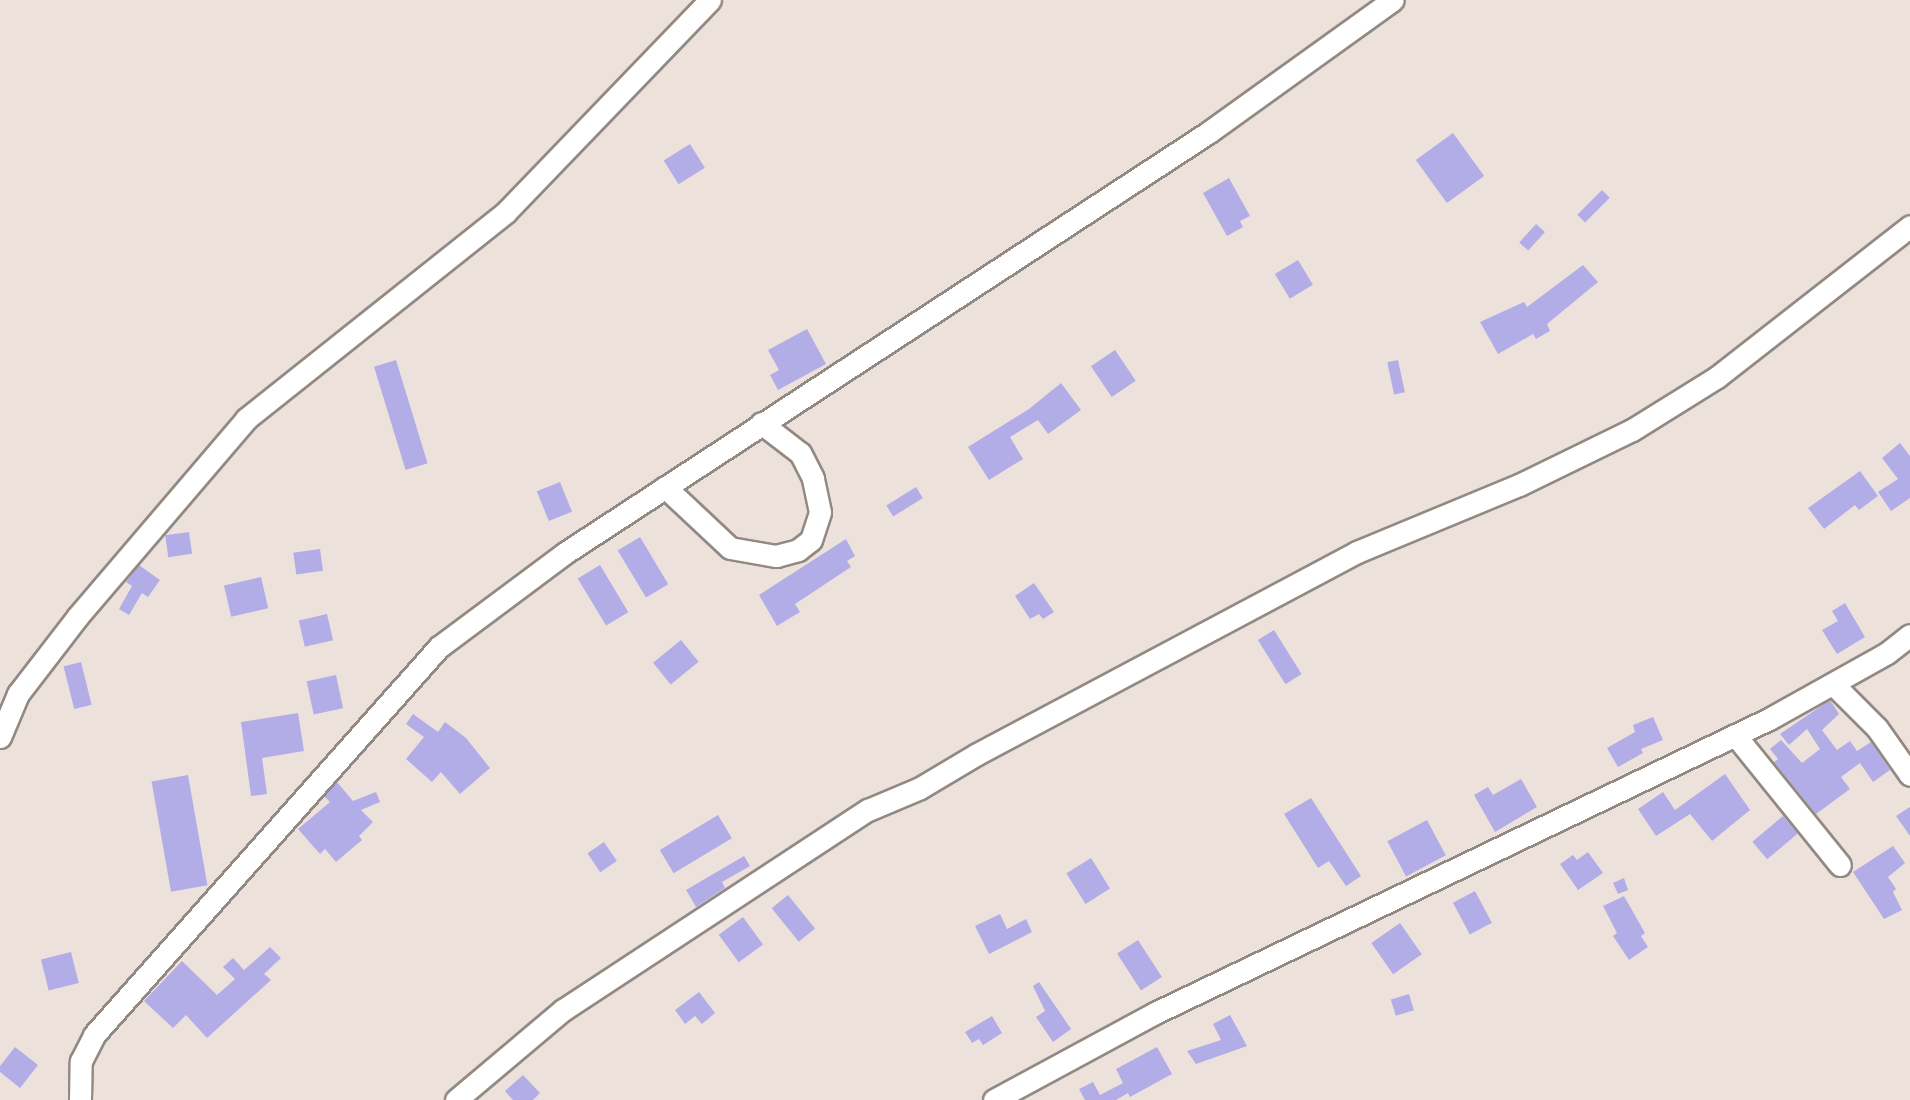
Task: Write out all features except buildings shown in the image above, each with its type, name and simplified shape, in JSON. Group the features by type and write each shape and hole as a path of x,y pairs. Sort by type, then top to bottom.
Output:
{"street":[{"path":"0,737 18,694 78,616 246,419 506,212 710,0"},
{"path":"80,1100 81,1061 94,1035 439,647 565,553 1209,132 1393,0"},
{"path":"456,1100 563,1010 868,810 920,788 977,754 1357,552 1519,485 1632,430 1717,377 1910,226"},
{"path":"665,486 730,548 776,556 798,550 811,540 820,512 813,478 800,453 761,423"},
{"path":"994,1100 1156,1013 1735,735 1833,684 1887,653 1910,635"},
{"path":"1833,684 1877,727 1910,775"},
{"path":"1735,735 1840,865"}]}
